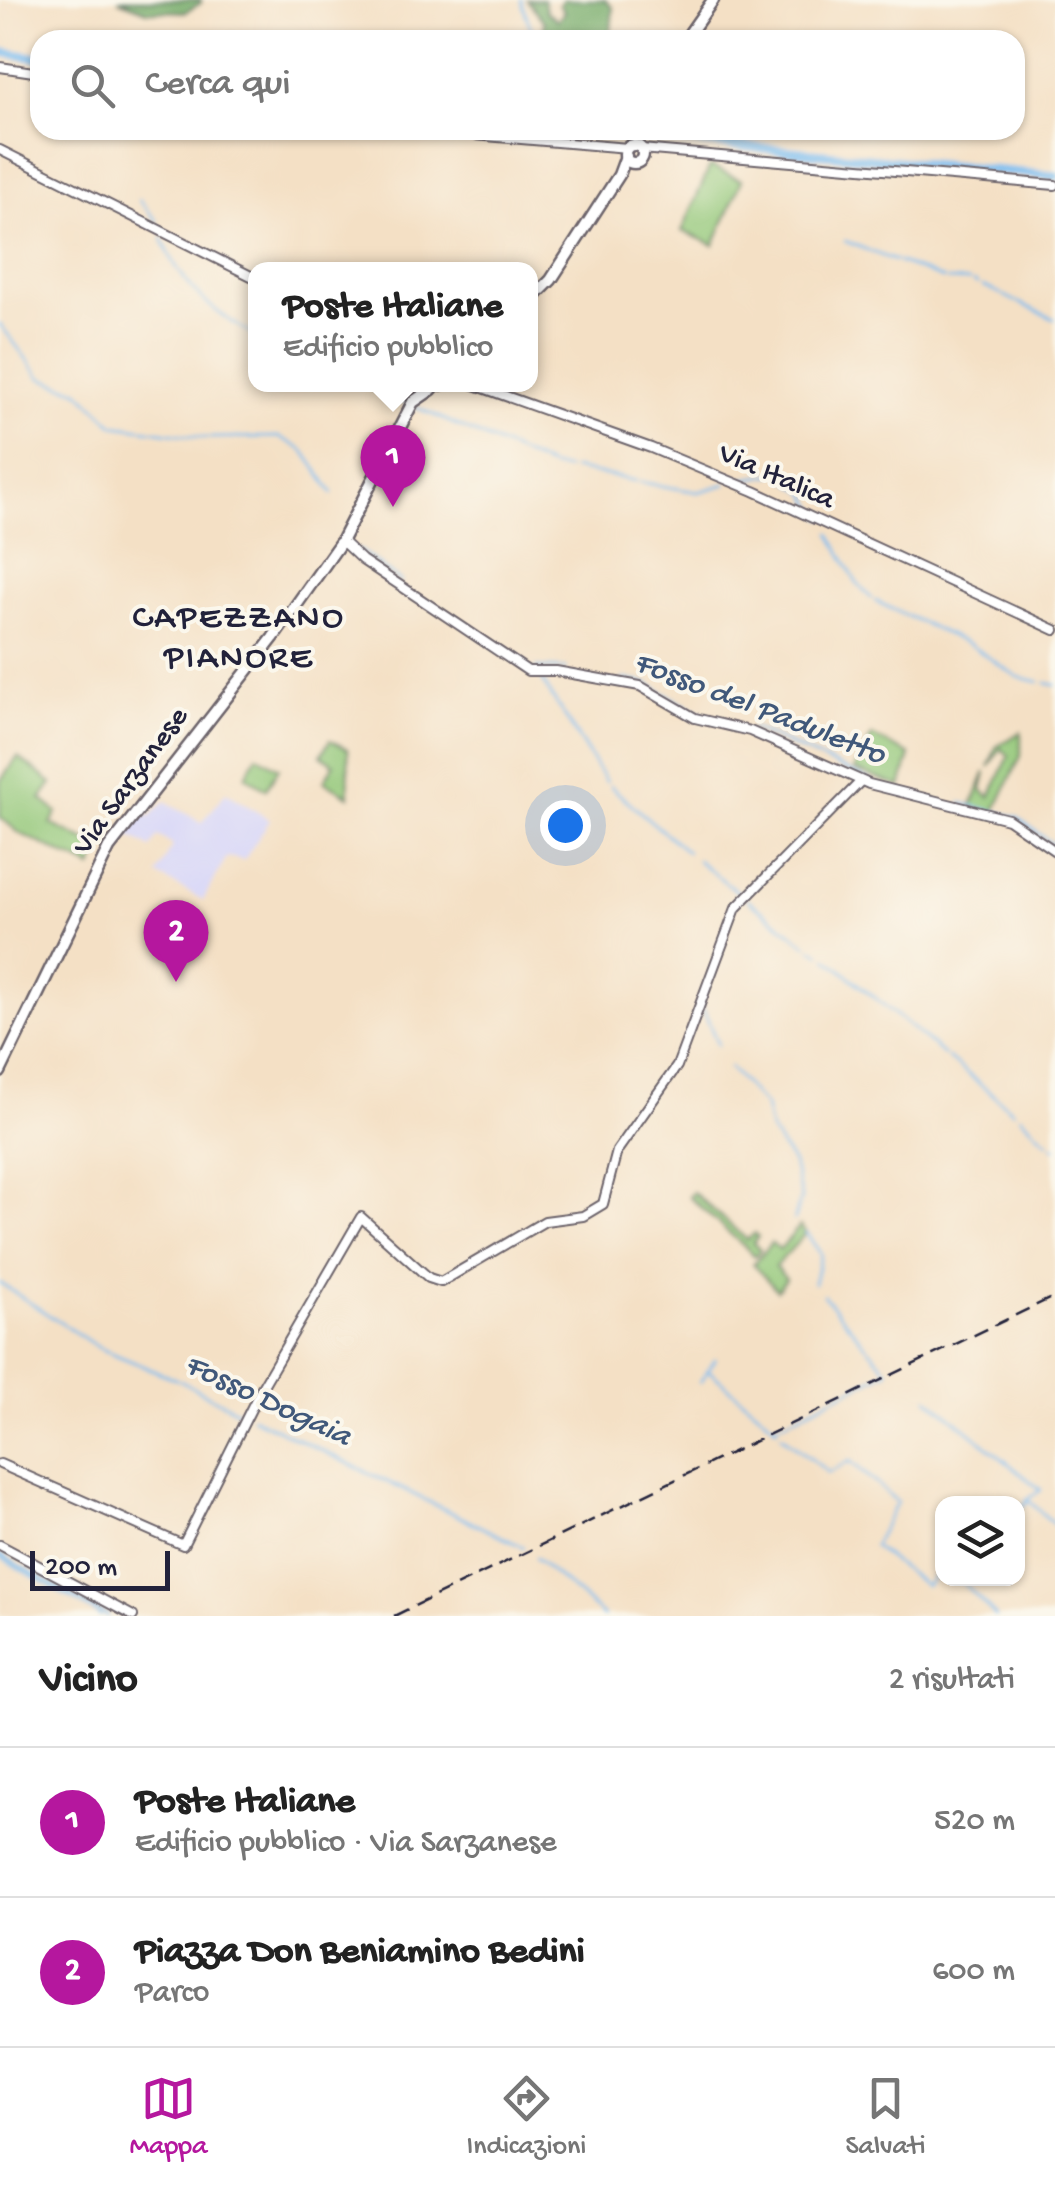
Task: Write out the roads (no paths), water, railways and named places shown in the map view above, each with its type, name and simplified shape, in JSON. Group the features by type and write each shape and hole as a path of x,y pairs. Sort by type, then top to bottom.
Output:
{"main road":[{"path":"691,30 713,0"},
{"path":"538,293 551,280 619,176 632,149"},
{"name":"Via Sarzanese","path":"0,1072 109,848 343,541 416,399 426,392"}],"street":[{"path":"0,67 30,72"},
{"path":"529,140 1055,185"},
{"path":"0,150 248,274"},
{"name":"Via Italica","path":"494,392 737,484 1055,630"},
{"path":"343,541 362,560 528,672 556,670 640,686 695,718 750,731 861,781 1008,818 1055,851"},
{"path":"0,1464 183,1545 248,1416 350,1229 361,1218 429,1278 441,1282 545,1221 583,1216 603,1204 616,1152 677,1066 736,908 861,781"},
{"path":"0,1545 133,1616"}],"waterway":[{"path":"521,0 532,30"},
{"path":"0,52 30,56"},
{"path":"676,140 1055,176"},
{"path":"139,200 157,221"},
{"path":"162,238 178,270 199,296 248,332"},
{"path":"845,241 895,261"},
{"path":"898,262 943,279"},
{"path":"947,280 969,281"},
{"path":"983,286 1054,319"},
{"path":"0,324 41,378 79,391 114,425 207,438 280,437 304,451 333,493"},
{"path":"386,392 406,403"},
{"path":"416,407 551,467 567,469"},
{"path":"573,469 636,481"},
{"path":"739,480 775,474"},
{"path":"780,475 806,493 823,519"},
{"path":"640,482 698,492 726,484"},
{"path":"830,533 855,580 871,598"},
{"name":"Fosso del Paduletto","path":"359,550 401,582"},
{"path":"875,601 970,645 1018,677 1040,682"},
{"name":"Fosso del Paduletto","path":"470,628 509,654"},
{"name":"Fosso del Paduletto","path":"535,668 566,669"},
{"path":"541,679 606,782"},
{"name":"Fosso del Paduletto","path":"623,679 648,684 706,717"},
{"path":"1046,683 1055,685"},
{"name":"Fosso del Paduletto","path":"752,728 868,780"},
{"path":"610,786 687,852"},
{"name":"Fosso del Paduletto","path":"961,803 1017,817 1055,846"},
{"path":"697,860 743,896"},
{"path":"747,899 807,945"},
{"path":"812,949 821,954"},
{"path":"827,958 944,1055"},
{"path":"703,1009 718,1045"},
{"path":"948,1058 1013,1111"},
{"path":"729,1067 765,1106 770,1130 793,1163 801,1198 794,1220"},
{"path":"1020,1116 1048,1142"},
{"path":"806,1233 821,1254 814,1283"},
{"name":"Fosso Dogaia","path":"0,1283 99,1348 183,1382 244,1414"},
{"path":"774,1427 888,1371 823,1295"},
{"path":"700,1382 715,1359"},
{"path":"708,1370 777,1428"},
{"path":"928,1398 1041,1490 1026,1500"},
{"name":"Fosso Dogaia","path":"252,1417 523,1547"},
{"path":"781,1435 829,1473 850,1461 895,1500"},
{"path":"1025,1504 1029,1501 1055,1525"},
{"path":"897,1502 873,1546 926,1586 935,1575"},
{"path":"0,1554 108,1616"},
{"path":"0,1557 101,1616"},
{"name":"Fosso Dogaia","path":"535,1558 604,1616"},
{"path":"966,1586 996,1616"}],"railway":[{"path":"394,1616 1055,1296"}],"place":[{"name":"Poste Italiane","path":"393,507"},
{"name":"Piazza Don Beniamino Bedini","path":"176,982"}],"district":[{"name":"CAPEZZANO PIANORE","path":"239,639"}]}
